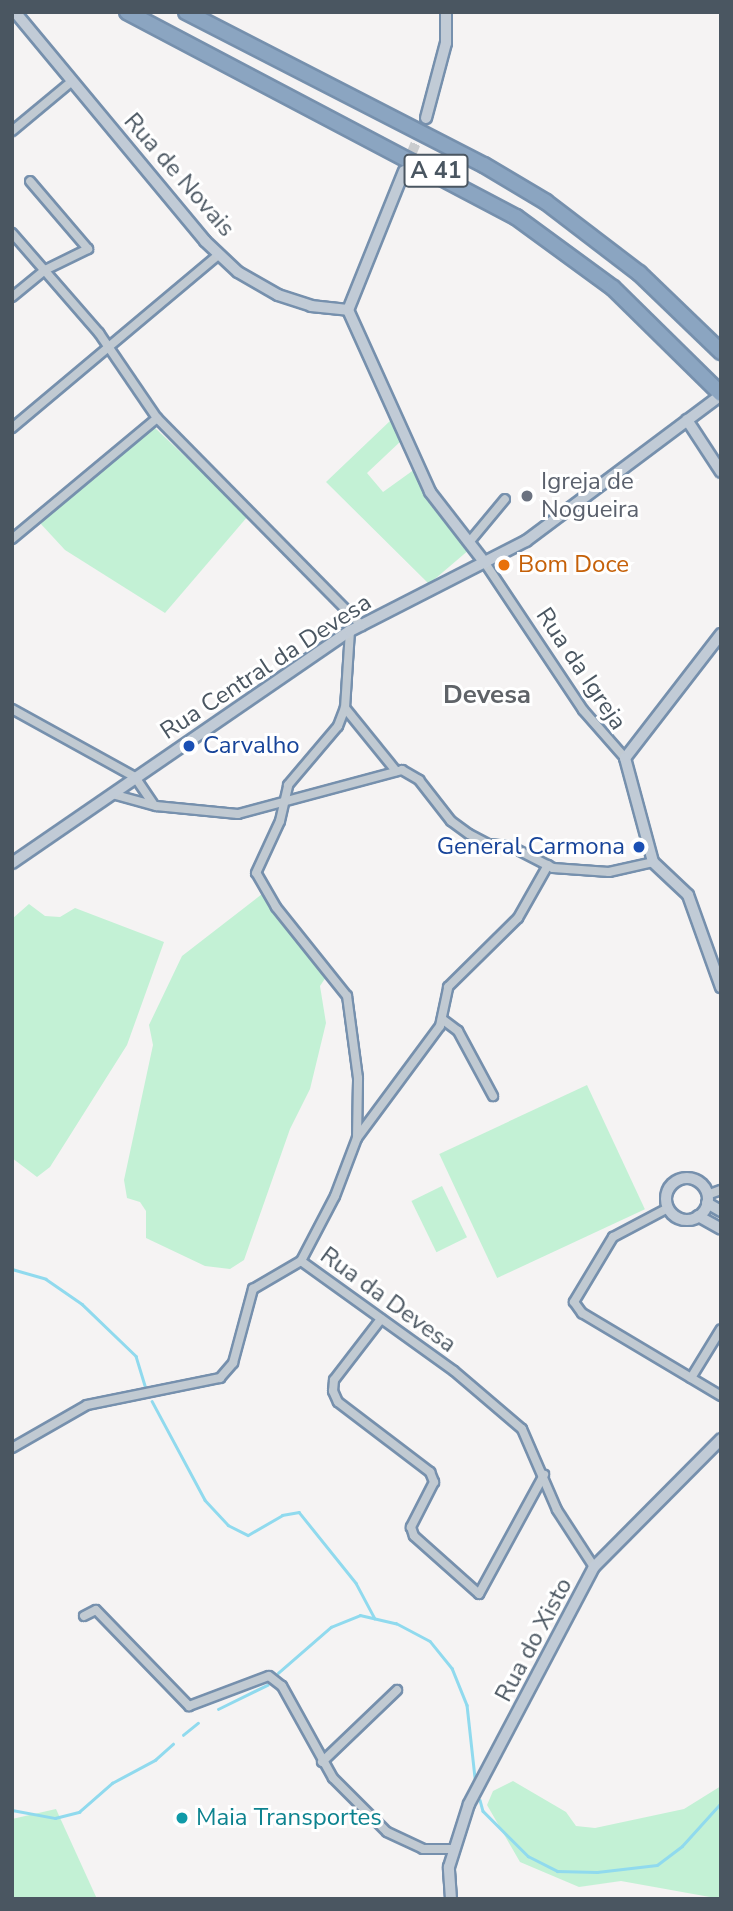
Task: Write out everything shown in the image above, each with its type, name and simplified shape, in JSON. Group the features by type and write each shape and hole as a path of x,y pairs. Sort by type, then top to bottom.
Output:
{"highway":[{"name":"A 41","path":"127,12 500,207 614,288 721,395"},
{"name":"A 41","path":"186,12 466,155 537,197 639,273 721,352"}],"street":[{"name":"Rua de Novais","path":"15,12 71,82 219,254 257,285 278,295 311,306 348,310"},
{"path":"426,118 446,43 446,12"},
{"path":"12,131 71,82"},
{"path":"404,171 348,310 430,492 471,540 485,563"},
{"path":"12,297 44,270 88,249 30,181"},
{"path":"12,233 109,346 157,418 362,626"},
{"path":"12,428 219,254"},
{"name":"Rua Central da Devesa","path":"12,863 350,631 485,563 558,519 721,395"},
{"path":"12,538 157,418"},
{"path":"687,420 721,472"},
{"path":"471,540 505,499"},
{"name":"Rua da Igreja","path":"485,563 583,710 625,758"},
{"path":"350,631 345,708 329,741 288,785 280,821 256,873 276,907 347,996 358,1078 357,1138"},
{"path":"721,634 625,758 653,862 688,895 721,987"},
{"path":"345,708 396,771 419,780 451,821 468,834 510,846 548,865 609,872 653,862"},
{"path":"12,709 135,777 156,806"},
{"path":"113,794 156,806 238,814 396,771"},
{"path":"301,1261 335,1196 357,1138 442,1019 448,987 519,918 548,865"},
{"path":"442,1019 458,1031 493,1096"},
{"path":"668,1208 668,1189 683,1178 700,1183 707,1199 721,1211"},
{"path":"698,1216 707,1199 721,1190"},
{"path":"668,1208 685,1219 698,1216 721,1229"},
{"path":"668,1208 613,1237 574,1301 583,1313 721,1396"},
{"name":"Rua da Devesa","path":"12,1448 87,1405 220,1378 233,1363 253,1289 301,1261 505,1412 522,1429 557,1510 594,1567"},
{"path":"381,1319 334,1380 333,1391 338,1402 430,1472 434,1482 411,1527 452,1574 479,1594 544,1475"},
{"path":"691,1378 721,1329"},
{"name":"Rua do Xisto","path":"451,1899 453,1849 469,1804 594,1567 605,1551 719,1446"},
{"path":"84,1616 96,1610 189,1706 269,1676 282,1686 322,1762 387,1832 423,1849 453,1849"},
{"path":"322,1762 397,1690"}],"green space":[{"path":"391,420 402,440 367,473 383,492 415,469 470,549 429,584 326,482"},
{"path":"154,427 248,516 165,613 65,550 40,523"},
{"path":"262,894 326,977 320,986 326,1023 310,1089 290,1129 244,1260 230,1269 205,1266 146,1238 146,1211 140,1202 127,1198 124,1180 153,1045 149,1025 182,956"},
{"path":"29,904 45,916 60,917 75,908 164,942 127,1045 50,1167 37,1177 12,1158 12,919"},
{"path":"587,1085 645,1209 497,1278 439,1154"},
{"path":"442,1186 467,1237 436,1252 411,1201"},
{"path":"513,1781 566,1812 576,1826 595,1828 684,1809 721,1786 721,1899 621,1881 579,1887 520,1862 487,1805 493,1791"},
{"path":"56,1809 97,1899 12,1899 12,1819"}],"waterway":[{"path":"12,1269 46,1279 82,1304 136,1356 145,1386"},
{"path":"152,1401 205,1500 228,1525 248,1535 282,1515 299,1512 356,1583 375,1618"},
{"path":"278,1673 331,1627 360,1615 396,1623 430,1641 452,1668 467,1705 475,1778"},
{"path":"218,1709 267,1685"},
{"path":"183,1735 198,1723"},
{"path":"12,1810 55,1818 79,1812 112,1783 155,1760 173,1744"},
{"path":"480,1800 483,1811 528,1856 557,1871 597,1872 657,1865 682,1846 721,1803"}],"tunnel":[{"path":"406,167 426,118"}],"place":[{"name":"Igreja de Nogueira","path":"527,496"},
{"name":"Bom Doce","path":"504,565"},
{"name":"Carvalho","path":"189,746"},
{"name":"General Carmona","path":"639,847"},
{"name":"Maia Transportes","path":"182,1818"}],"district":[{"name":"Devesa","path":"487,695"}]}
